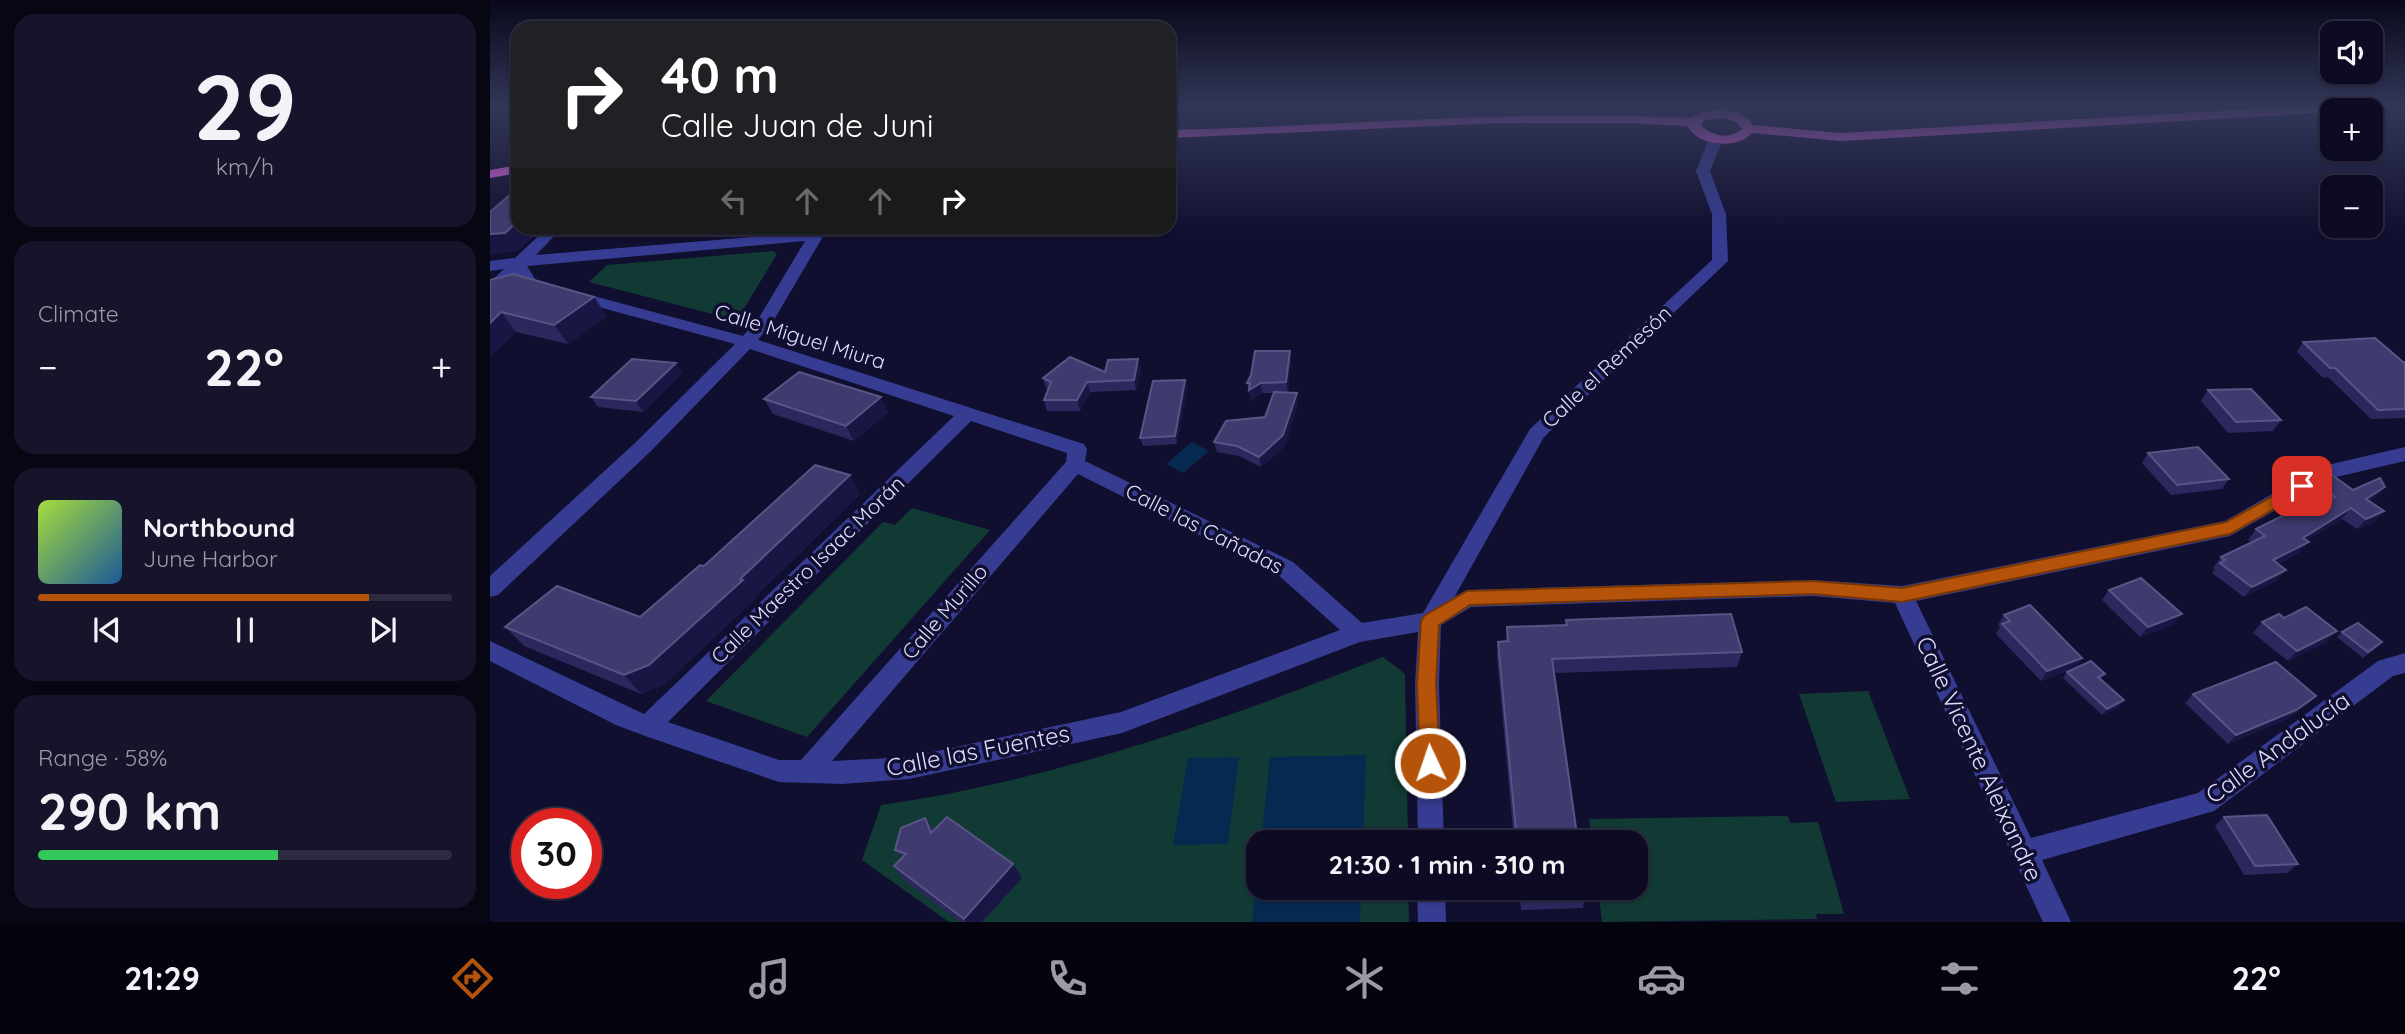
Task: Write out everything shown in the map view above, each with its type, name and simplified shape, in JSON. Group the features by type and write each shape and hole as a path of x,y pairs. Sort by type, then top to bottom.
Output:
{"highway":[{"path":"490,174 511,171"}],"street":[{"name":"Calle el Remesón","path":"1431,830 1427,684 1430,621 1537,433 1720,261 1719,214 1703,171 1712,149"},
{"path":"490,291 548,235"},
{"path":"490,266 563,256 787,235"},
{"path":"490,589 643,447 747,342 767,318 817,235"},
{"name":"Calle Miguel Miura","path":"517,264 531,285 747,342 968,413 1076,456"},
{"name":"Calle Maestro Isaac Morán","path":"648,726 968,413"},
{"path":"1430,621 1467,598 1813,587 1902,595 2230,528 2326,472 2405,454"},
{"name":"Calle las Cañadas","path":"1076,456 1285,568 1358,633"},
{"name":"Calle Murillo","path":"807,772 1076,456"},
{"name":"Calle Vicente Aleixandre","path":"1902,595 2057,922"},
{"name":"Calle las Fuentes","path":"490,650 625,718 779,771 842,773 909,768 1122,722 1358,633 1430,621"},
{"name":"Calle Andalucía","path":"2023,853 2205,803 2386,668 2405,663"},
{"path":"1432,900 1432,922"}],"green space":[{"path":"773,251 777,254 740,315 728,318 589,282 607,265"},
{"path":"912,508 990,530 807,737 706,701 883,522 895,525"},
{"path":"1383,657 1405,674 1408,830 1246,830 1246,900 1408,900 1409,922 949,922 862,860 881,805 946,794 1074,764 1261,704"},
{"path":"1868,691 1910,799 1836,802 1799,694"},
{"path":"1788,816 1790,823 1818,822 1844,914 1816,914 1817,919 1602,922 1599,900 1648,900 1648,830 1590,830 1589,819"}],"water":[{"path":"1192,442 1209,451 1183,473 1166,464"},
{"path":"1366,755 1363,830 1262,830 1270,757"},
{"path":"1239,757 1228,844 1173,845 1188,758"},
{"path":"1254,900 1361,900 1360,922 1252,922"}],"building":[{"path":"511,194 511,227 505,233 490,234 490,212"},
{"path":"513,274 594,297 554,325 501,312 490,323 490,280"},
{"path":"2375,338 2405,362 2405,409 2378,410 2335,368 2330,368 2303,342"},
{"path":"1255,351 1290,351 1286,382 1261,383 1249,390 1250,383 1247,383"},
{"path":"1070,357 1105,372 1108,360 1138,359 1134,380 1087,382 1077,400 1044,400 1051,382 1043,378"},
{"path":"632,359 676,363 636,401 591,397"},
{"path":"799,372 881,397 846,426 764,399"},
{"path":"1185,380 1175,436 1140,438 1153,381"},
{"path":"2251,389 2281,420 2236,422 2208,390"},
{"path":"1274,392 1297,393 1283,435 1259,457 1237,446 1214,442 1226,421 1265,417"},
{"path":"2198,447 2229,479 2177,485 2148,453"},
{"path":"815,465 850,475 740,579 743,580 649,665 624,675 505,627 557,586 640,617 700,565 704,566"},
{"path":"2332,475 2353,490 2380,478 2385,487 2366,499 2384,511 2366,519 2351,508 2303,538 2309,542 2273,560 2286,570 2252,587 2220,563 2225,560 2221,557 2265,536 2256,529 2300,507 2304,510 2335,497 2321,487"},
{"path":"2141,578 2182,614 2148,627 2109,590"},
{"path":"2030,605 2082,658 2047,671 2002,624 2010,621 2004,615"},
{"path":"2306,607 2337,631 2297,651 2262,622 2279,614 2284,618"},
{"path":"1731,614 1742,652 1552,659 1576,830 1516,830 1498,642 1508,641 1507,627 1567,625 1566,620"},
{"path":"2358,623 2382,642 2368,652 2342,632"},
{"path":"2091,661 2105,674 2098,677 2124,700 2107,709 2067,672"},
{"path":"2276,662 2316,696 2296,710 2236,735 2193,694"},
{"path":"2267,815 2298,864 2255,866 2224,817"},
{"path":"947,817 1013,864 964,919 894,866 906,854 895,850 901,828 925,818 931,833"}],"route":[{"path":"1430,763 1427,684 1430,621 1467,598 1813,587 1902,595 2230,528 2302,486"}]}
